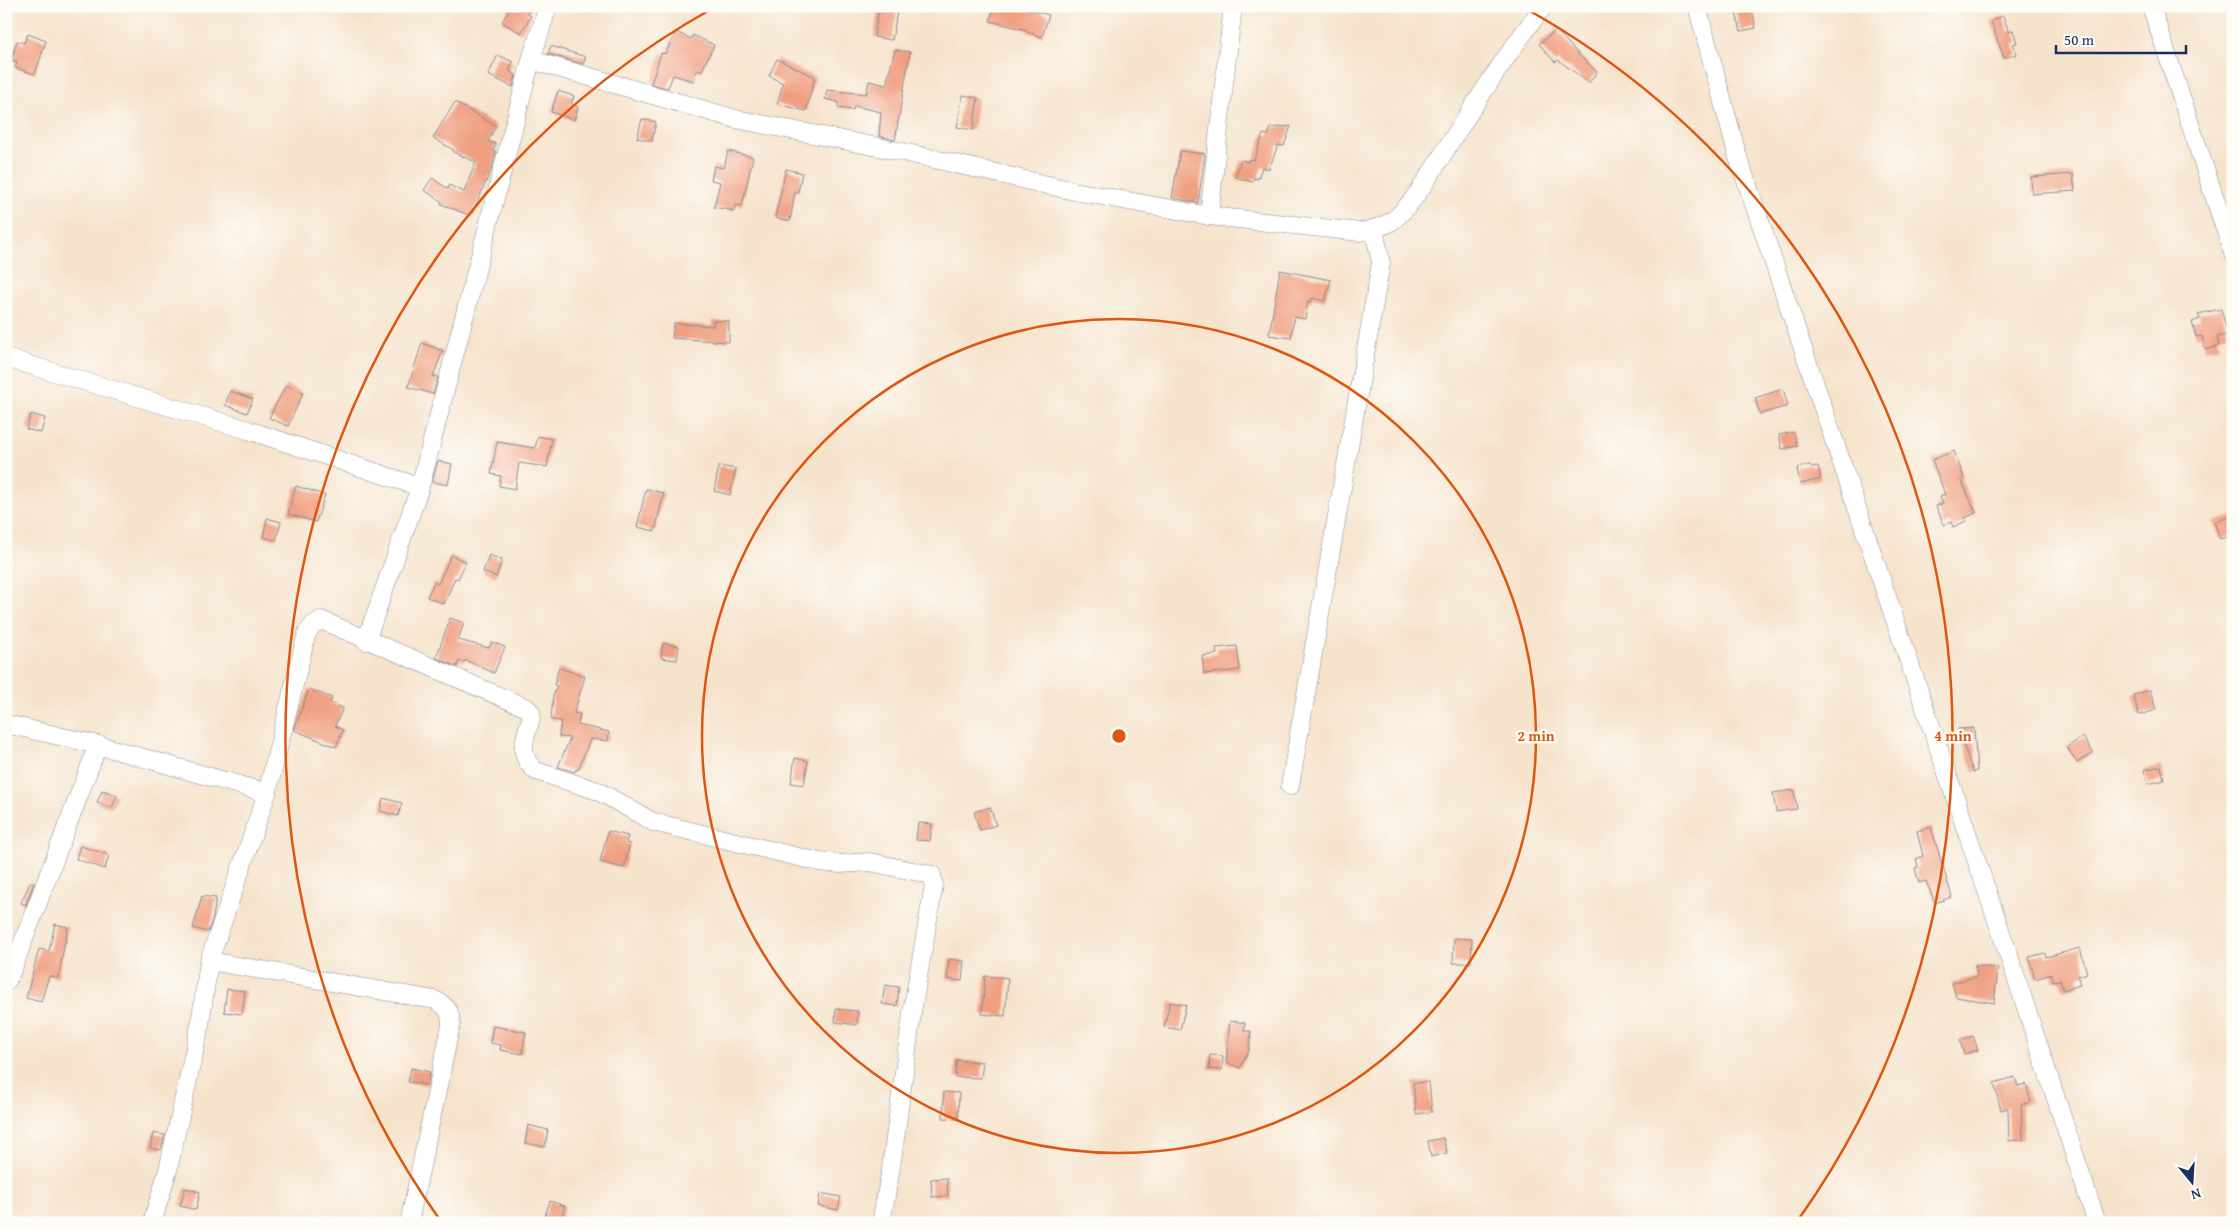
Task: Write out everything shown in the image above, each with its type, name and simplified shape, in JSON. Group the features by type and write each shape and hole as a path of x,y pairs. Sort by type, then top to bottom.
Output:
{"street":[{"path":"366,641 420,487 531,60 548,6"},
{"path":"1210,216 1233,6"},
{"path":"531,60 736,119 903,152 1074,191 1210,216 1360,232 1374,229 1392,221 1403,211 1435,166 1490,81 1544,6"},
{"path":"1697,6 1737,154 1884,583 2097,1223"},
{"path":"2151,6 2233,254"},
{"path":"1290,786 1382,263 1374,229"},
{"path":"6,358 248,430 420,487"},
{"path":"152,1223 168,1170 198,1035 206,993 209,961 267,793 308,633 313,625 321,620 366,641 527,708 531,712 531,718 523,750 524,759 529,765 536,771 598,792 653,822 819,862 840,864 870,862 932,875 934,885 913,1006 891,1168 881,1223"},
{"path":"6,724 98,746 267,793"},
{"path":"6,982 98,746"},
{"path":"209,961 435,1000 445,1005 451,1015 451,1025 409,1223"}],"building":[{"path":"511,6 532,6 528,14 531,16 521,33 502,22"},
{"path":"879,6 898,6 892,40 874,37"},
{"path":"994,6 1017,6 1049,15 1042,37 1027,32 1027,30 990,21"},
{"path":"1752,9 1756,28 1741,31 1736,13"},
{"path":"2003,16 2009,32 2013,30 2017,43 2013,44 2017,54 2004,58 1991,21"},
{"path":"1556,30 1597,72 1589,83 1558,60 1555,62 1539,44"},
{"path":"676,32 691,39 693,35 714,45 701,72 697,70 694,81 673,75 668,88 651,84 661,53 665,54"},
{"path":"28,34 46,41 35,74 15,68 17,62 11,60 17,41 24,43"},
{"path":"551,46 586,57 583,64 548,54"},
{"path":"895,50 910,52 895,140 879,136 881,112 854,106 853,110 838,108 838,102 825,99 827,90 866,94 869,81 886,85"},
{"path":"498,55 513,62 509,71 516,75 513,87 488,75"},
{"path":"777,59 815,77 806,111 777,104 783,83 769,76"},
{"path":"558,91 574,96 571,104 578,107 574,120 551,112"},
{"path":"963,95 978,98 973,130 957,127"},
{"path":"455,102 496,126 488,141 496,144 493,151 496,152 492,168 471,216 441,204 442,202 424,190 432,178 448,189 449,185 464,192 476,162 453,152 454,150 433,138"},
{"path":"642,119 656,122 652,141 637,138"},
{"path":"1291,126 1284,146 1278,145 1269,169 1262,167 1258,179 1254,178 1252,182 1235,177 1241,160 1248,162 1249,159 1254,160 1263,134 1268,135 1271,128"},
{"path":"728,151 753,157 742,206 735,205 734,211 714,207 720,182 711,180 714,166 724,168"},
{"path":"1180,151 1205,154 1198,203 1172,198"},
{"path":"786,169 802,173 798,192 795,192 790,221 775,218"},
{"path":"2073,174 2075,191 2032,194 2031,177"},
{"path":"1280,270 1331,280 1325,301 1312,298 1311,302 1308,301 1305,319 1294,317 1291,338 1269,335"},
{"path":"2221,309 2228,334 2217,337 2219,346 2205,350 2202,336 2196,337 2192,322 2200,319 2198,314"},
{"path":"713,321 729,321 729,342 672,338 674,323 713,326"},
{"path":"422,343 443,351 433,376 438,377 433,394 408,387"},
{"path":"286,385 303,393 288,426 269,418"},
{"path":"1783,389 1788,406 1760,414 1755,398"},
{"path":"230,391 253,399 247,413 225,405"},
{"path":"31,414 45,418 41,433 26,429"},
{"path":"1794,432 1797,446 1782,449 1779,435"},
{"path":"538,436 552,439 547,467 519,463 515,489 499,486 501,476 491,474 497,442 535,448"},
{"path":"1954,451 1964,478 1961,479 1976,513 1965,518 1966,521 1953,527 1951,522 1944,525 1936,506 1943,503 1940,496 1945,494 1932,460"},
{"path":"438,461 452,464 448,485 432,482"},
{"path":"1810,465 1811,467 1818,466 1821,479 1800,484 1797,468"},
{"path":"719,466 736,469 730,495 714,491"},
{"path":"296,486 325,495 316,522 288,514"},
{"path":"646,489 664,493 655,531 637,527"},
{"path":"2233,516 2233,535 2220,539 2214,522"},
{"path":"267,518 281,522 276,540 263,537"},
{"path":"451,555 466,562 458,579 455,578 444,604 427,597 434,582 438,584"},
{"path":"489,555 502,560 496,577 483,572"},
{"path":"450,618 464,623 458,640 489,648 492,642 505,647 494,673 465,660 464,662 459,661 457,667 436,658"},
{"path":"663,643 679,646 677,660 661,658"},
{"path":"1237,646 1240,670 1204,674 1202,656 1217,654 1216,648"},
{"path":"559,668 585,676 574,713 580,714 578,725 609,732 608,741 590,739 578,770 576,769 575,772 558,767 570,738 559,737 561,721 551,720 553,696 557,686 554,685"},
{"path":"309,689 332,698 330,703 343,708 335,726 343,730 336,747 294,730"},
{"path":"2150,690 2156,710 2139,715 2133,695"},
{"path":"1974,728 1977,771 1973,772 1958,729"},
{"path":"2083,737 2093,753 2077,763 2067,747"},
{"path":"795,758 808,761 804,785 791,783"},
{"path":"2161,766 2164,780 2148,784 2144,770"},
{"path":"102,790 117,795 112,808 97,803"},
{"path":"1794,790 1797,809 1776,812 1773,793"},
{"path":"383,798 402,803 398,816 380,811"},
{"path":"990,807 996,825 980,830 974,812"},
{"path":"918,823 932,824 930,841 916,840"},
{"path":"1931,827 1952,897 1935,903 1926,881 1919,883 1915,868 1918,867 1916,859 1923,856 1917,831"},
{"path":"608,831 628,836 626,843 630,844 624,868 600,862"},
{"path":"80,846 109,855 105,869 76,859"},
{"path":"30,882 34,883 26,905 21,903"},
{"path":"202,896 216,898 208,932 193,928"},
{"path":"55,924 68,927 58,978 49,976 41,1002 26,998 39,949 49,951"},
{"path":"1454,938 1472,939 1471,963 1453,963"},
{"path":"2080,948 2087,973 2078,976 2080,985 2063,990 2060,980 2053,981 2052,974 2035,979 2029,957 2045,953 2046,957"},
{"path":"949,959 964,961 962,981 947,979"},
{"path":"1975,966 1998,968 1994,1003 1956,997 1952,983 1977,976"},
{"path":"985,976 1008,978 1005,1016 982,1014"},
{"path":"885,985 899,987 897,1006 882,1004"},
{"path":"227,989 245,991 242,1014 224,1012"},
{"path":"1170,1002 1186,1005 1180,1030 1164,1027"},
{"path":"836,1009 858,1011 857,1025 835,1022"},
{"path":"1230,1021 1245,1023 1244,1031 1251,1031 1249,1050 1240,1068 1226,1062"},
{"path":"493,1026 526,1032 522,1054 500,1050 501,1045 490,1043"},
{"path":"1973,1036 1978,1050 1964,1054 1960,1040"},
{"path":"1210,1055 1223,1056 1222,1070 1209,1069"},
{"path":"956,1060 983,1062 981,1078 955,1077"},
{"path":"411,1068 430,1072 427,1085 408,1082"},
{"path":"2015,1077 2018,1086 2026,1084 2031,1102 2021,1105 2023,1140 2009,1141 2008,1108 2001,1110 1994,1083"},
{"path":"1429,1082 1432,1112 1416,1114 1413,1083"},
{"path":"944,1092 959,1093 958,1119 943,1118"},
{"path":"528,1125 548,1130 545,1147 525,1143"},
{"path":"153,1133 165,1135 161,1150 150,1148"},
{"path":"1443,1138 1447,1153 1431,1157 1428,1141"},
{"path":"947,1178 948,1196 932,1197 931,1179"},
{"path":"185,1188 200,1192 196,1210 180,1206"},
{"path":"820,1193 841,1197 838,1210 818,1206"},
{"path":"550,1201 565,1206 560,1223 544,1219"}]}
